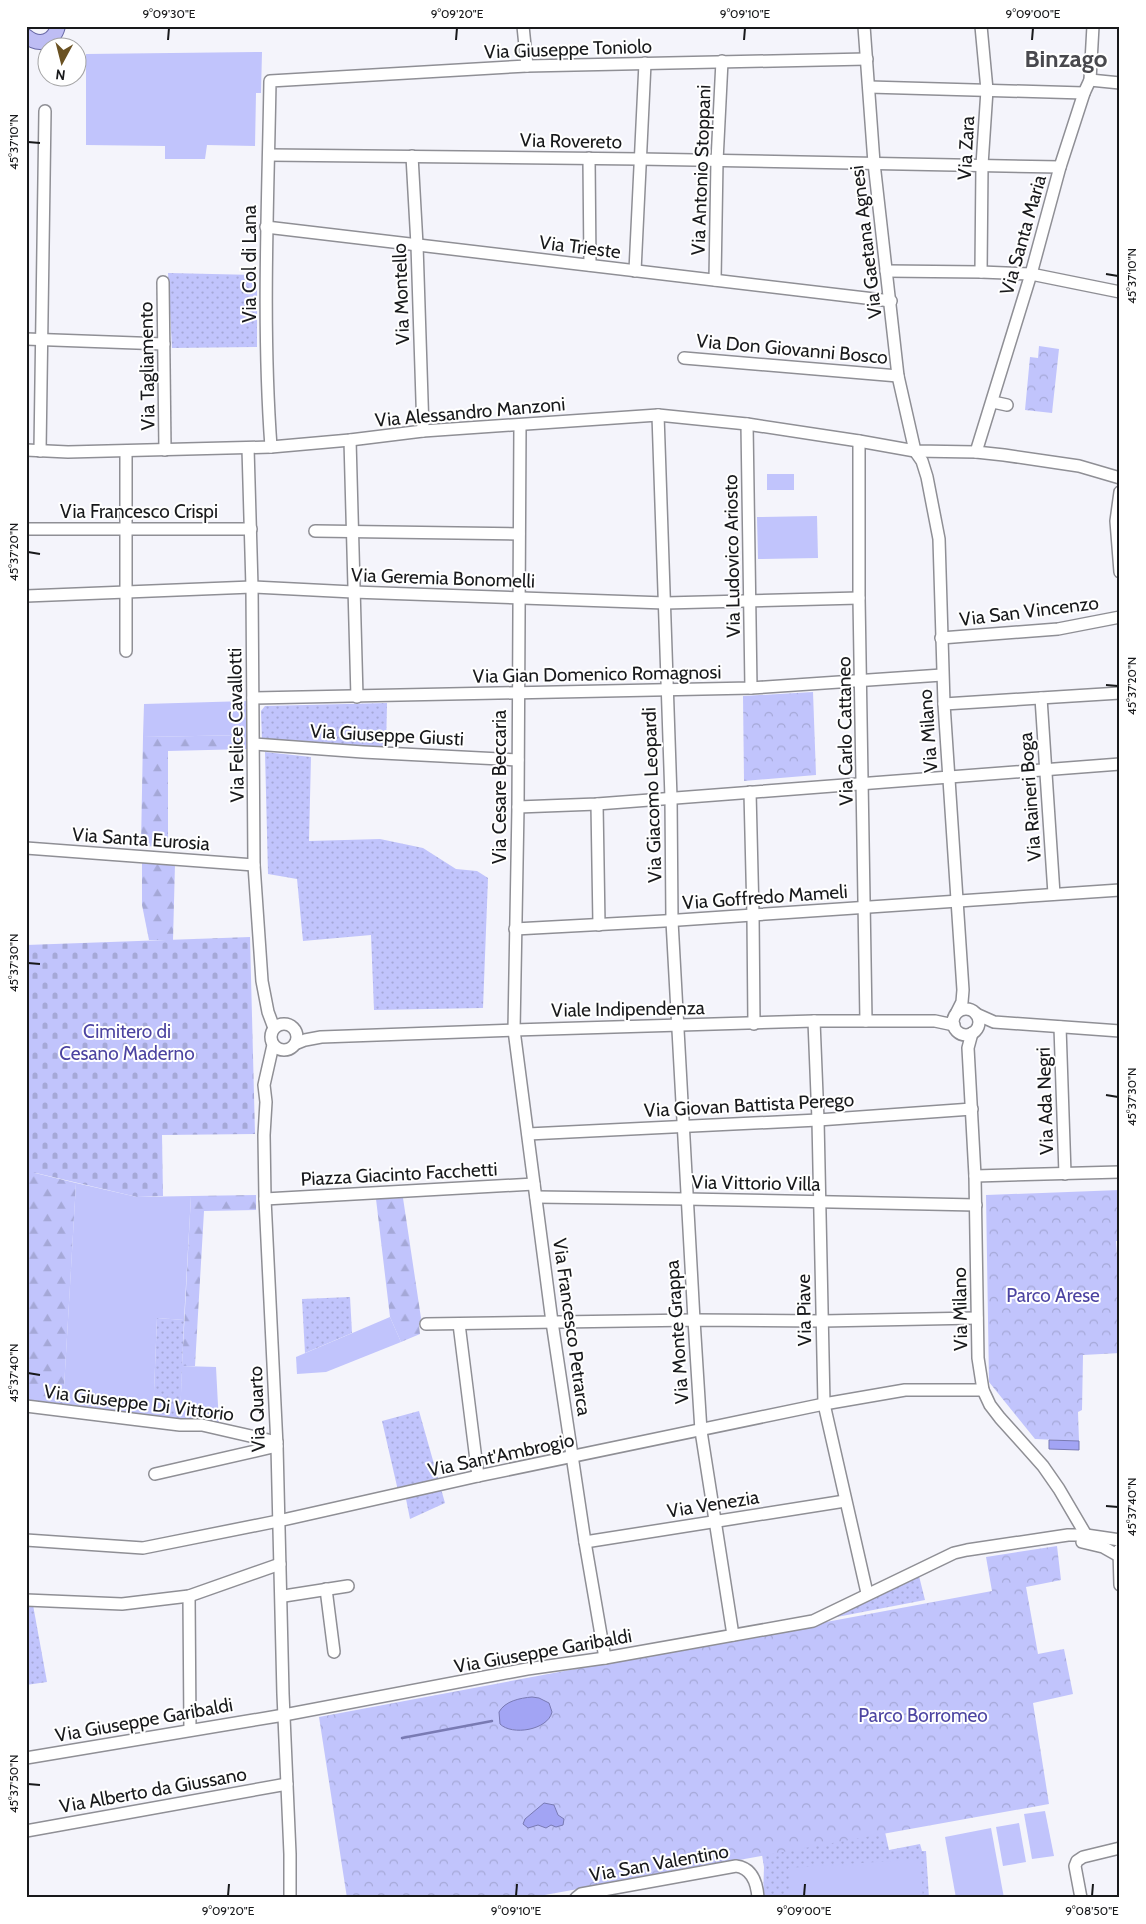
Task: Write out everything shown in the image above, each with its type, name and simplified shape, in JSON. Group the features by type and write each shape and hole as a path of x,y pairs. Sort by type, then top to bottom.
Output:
{"main road":[{"path":"26,36 31,40 42,43 53,38 57,30 70,26"}],"street":[{"path":"523,26 527,66"},
{"name":"Via Gaetana Agnesi","path":"864,26 874,163 898,376 915,451"},
{"name":"Via Zara","path":"981,26 987,90 982,165 981,272"},
{"name":"Via Santa Maria","path":"976,452 1031,274 1060,167 1090,80 1093,26"},
{"name":"Via Giuseppe Toniolo","path":"270,81 527,66 867,59"},
{"name":"Via Antonio Stoppani","path":"715,280 717,161 722,61"},
{"path":"635,271 645,63"},
{"path":"1090,80 1120,83"},
{"name":"Via Col di Lana","path":"270,81 266,227 267,397 271,447"},
{"path":"868,87 1084,93"},
{"path":"40,451 40,340 45,111"},
{"name":"Via Rovereto","path":"269,155 589,158 1060,167"},
{"name":"Via Montello","path":"412,156 423,431"},
{"path":"589,158 590,265"},
{"name":"Via Trieste","path":"266,227 891,301"},
{"path":"886,271 1031,274 1120,292"},
{"name":"Via Tagliamento","path":"164,282 165,450"},
{"path":"26,339 164,344"},
{"name":"Via Don Giovanni Bosco","path":"684,358 898,376"},
{"path":"992,402 1007,405"},
{"name":"Via Alessandro Manzoni","path":"26,450 126,451 271,447 423,431 658,415 748,424 915,451 976,452 1078,466 1120,478"},
{"name":"Via Giacomo Leopardi","path":"658,415 671,798 672,921 677,1025"},
{"name":"Via Ludovico Ariosto","path":"748,424 751,688"},
{"name":"Via Cesare Beccaria","path":"514,1030 518,807 517,692 520,425"},
{"path":"350,440 357,697"},
{"name":"Via Carlo Cattaneo","path":"859,441 859,598 866,1021"},
{"name":"Via Felice Cavallotti","path":"248,448 252,587 254,865 262,981 268,1012 274,1028"},
{"path":"126,451 126,651"},
{"name":"Via Milano","path":"915,451 922,461 927,476 939,532 942,675 964,993 956,1021 968,1048 976,1205 978,1358 983,1390 995,1412 1043,1466 1086,1536"},
{"path":"1120,492 1116,521 1120,572"},
{"name":"Via Francesco Crispi","path":"26,528 251,529"},
{"path":"315,531 519,534"},
{"name":"Via Geremia Bonomelli","path":"26,596 252,587 665,602 859,598"},
{"name":"Via San Vincenzo","path":"941,638 1058,630 1120,617"},
{"name":"Via Gian Domenico Romagnosi","path":"252,698 751,688 942,675"},
{"path":"944,704 1120,693"},
{"name":"Via Raineri Boga","path":"1041,698 1054,894"},
{"name":"Via Giuseppe Giusti","path":"254,744 518,760"},
{"path":"518,807 597,804 863,785 1120,764"},
{"path":"750,792 754,1024"},
{"path":"597,804 599,925"},
{"name":"Via Santa Eurosia","path":"26,848 254,865"},
{"name":"Via Goffredo Mameli","path":"515,929 672,921 1120,890"},
{"name":"Via Felice Cavallotti","path":"267,1002 276,1016 286,1024"},
{"path":"994,1022 975,1030 956,1021 969,1010 994,1022 1120,1031"},
{"name":"Via Milano","path":"968,1048 978,1022 976,1014"},
{"name":"Viale Indipendenza","path":"295,1044 321,1037 514,1030 814,1021 956,1021"},
{"name":"Via Piave","path":"814,1021 824,1404 867,1593"},
{"path":"286,1024 296,1032 297,1040 289,1050 280,1050 273,1045 270,1036 274,1028 286,1024"},
{"name":"Via Monte Grappa","path":"677,1025 701,1431 734,1635"},
{"name":"Via Ada Negri","path":"1060,1027 1065,1174"},
{"name":"Via Francesco Petrarca","path":"514,1030 552,1322 585,1542 605,1658"},
{"name":"Viale Indipendenza","path":"296,1032 321,1037"},
{"name":"Via Quarto","path":"273,1045 265,1078 265,1199 277,1444 290,1898"},
{"name":"Via Quarto","path":"266,1102 273,1067 285,1050"},
{"name":"Via Giovan Battista Perego","path":"528,1134 818,1120 972,1109"},
{"path":"975,1176 1120,1172"},
{"name":"Piazza Giacinto Facchetti","path":"265,1199 534,1184"},
{"name":"Via Vittorio Villa","path":"536,1197 976,1205"},
{"path":"426,1324 977,1318"},
{"path":"459,1324 478,1476"},
{"name":"Via Sant'Ambrogio","path":"26,1540 143,1548 278,1521 478,1476 572,1458 824,1404 905,1390 983,1390"},
{"name":"Via Giuseppe Di Vittorio","path":"26,1406 180,1425 202,1425 277,1444"},
{"path":"155,1474 277,1444"},
{"name":"Via Venezia","path":"585,1542 845,1501"},
{"name":"Via Giuseppe Garibaldi","path":"26,1758 284,1715 527,1669 605,1658 813,1620 954,1552 1068,1535 1120,1540"},
{"name":"Via Giuseppe Garibaldi","path":"1053,1538 1090,1543 1103,1547 1118,1556"},
{"path":"1120,1540 1118,1556 1120,1585"},
{"path":"26,1600 122,1604 189,1596 280,1564"},
{"path":"284,1596 348,1586"},
{"path":"326,1589 334,1652"},
{"path":"189,1596 190,1730"},
{"name":"Via Alberto da Giussano","path":"26,1831 287,1784"},
{"path":"1081,1898 1075,1866 1077,1861 1083,1857 1120,1848"},
{"name":"Via San Valentino","path":"576,1898 581,1894 736,1866 742,1868 756,1880 758,1898"}],"green space":[{"path":"262,52 261,93 256,93 255,146 207,145 205,159 165,159 165,146 86,145 88,54"},
{"path":"168,273 257,275 257,347 172,348"},
{"path":"1039,346 1059,349 1052,413 1025,410 1030,357 1038,358"},
{"path":"767,474 794,474 794,490 767,490"},
{"path":"817,516 818,558 758,559 757,517"},
{"path":"813,692 816,775 744,781 743,696"},
{"path":"247,701 248,735 143,737 144,704"},
{"path":"387,703 386,749 262,741 261,711 265,706"},
{"path":"248,735 248,749 168,751 168,847 141,846 143,737"},
{"path":"265,752 311,757 309,841 380,839 423,848 456,869 477,871 488,878 483,1008 374,1010 371,935 303,941 297,879 268,874"},
{"path":"142,862 175,864 173,940 149,940 142,905"},
{"name":"Cimitero di Cesano Maderno","path":"250,937 255,1134 162,1135 163,1196 137,1197 36,1173 26,1173 26,945"},
{"path":"26,1173 35,1173 76,1183 63,1405 26,1400"},
{"path":"76,1183 137,1197 191,1196 184,1320 157,1318 153,1416 63,1405"},
{"name":"Parco Arese","path":"1120,1190 1120,1241 1116,1241 1120,1297 1120,1353 1083,1355 1082,1410 1078,1412 1079,1441 1035,1439 989,1382 986,1195"},
{"path":"256,1195 256,1210 204,1211 195,1366 182,1366 191,1196"},
{"path":"403,1198 421,1318 419,1325 420,1334 401,1342 390,1317 376,1199"},
{"path":"350,1297 352,1333 305,1353 302,1299"},
{"path":"390,1317 401,1342 326,1372 297,1374 296,1357"},
{"path":"157,1318 184,1320 180,1419 153,1416"},
{"path":"182,1366 216,1367 219,1425 200,1419 180,1419"},
{"path":"419,1411 445,1503 410,1519 405,1494 399,1495 382,1421"},
{"name":"Parco Borromeo","path":"1057,1546 1061,1580 1026,1587 1038,1654 1064,1649 1073,1694 1033,1703 1049,1804 528,1898 347,1898 319,1717 992,1591 986,1557"},
{"path":"919,1576 925,1600 816,1621"},
{"path":"26,1605 33,1605 47,1682 26,1685"},
{"path":"1045,1811 1054,1856 1032,1859 1024,1814"},
{"path":"1019,1823 1026,1862 1003,1866 996,1827"},
{"path":"991,1828 1004,1898 956,1898 945,1837"},
{"path":"885,1832 889,1850 920,1844 922,1851 926,1851 929,1898 763,1898 764,1867 762,1855"},
{"path":"920,1859 923,1898 791,1898 788,1868"}],"shaded area":[{"path":"1049,1440 1079,1441 1079,1450 1049,1449"},
{"path":"532,1697 549,1703 552,1712 544,1723 537,1727 521,1730 506,1728 500,1724 499,1712 505,1705 518,1699"},
{"path":"544,1803 554,1805 558,1815 564,1819 563,1825 556,1827 551,1825 546,1828 538,1825 528,1828 523,1824 525,1819"}],"waterway":[{"path":"402,1738 492,1721"}],"district":[{"name":"Binzago","path":"1066,58"}]}
